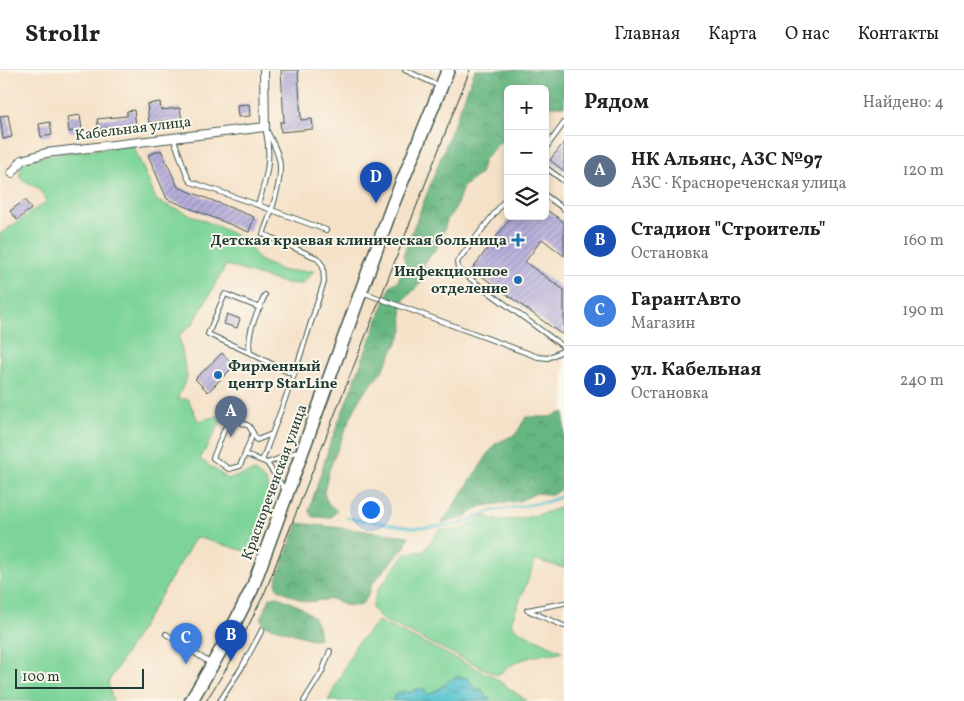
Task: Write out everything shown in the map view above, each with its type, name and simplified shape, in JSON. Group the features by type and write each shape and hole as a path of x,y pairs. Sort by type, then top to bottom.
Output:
{"main road":[{"name":"Краснореченская улица","path":"191,701 252,588 360,291 440,86 448,70"}],"street":[{"path":"264,70 265,127"},
{"name":"Кабельная улица","path":"12,173 22,160 46,153 265,127"}],"lane":[{"path":"405,70 440,86"},
{"path":"549,144 564,123"},
{"path":"258,206 269,168 269,147 265,127"},
{"path":"265,127 280,161 276,194 263,234 317,258 323,266 324,282 294,375 272,434 265,462"},
{"path":"173,137 188,178 192,182 326,230"},
{"path":"549,170 564,181"},
{"path":"549,198 564,208"},
{"path":"360,291 538,357 548,358 564,349 458,268 457,262 504,201"},
{"path":"260,308 225,294 208,334 294,375"},
{"path":"250,353 249,332 266,295"},
{"path":"253,433 240,466 229,469 213,458 224,428 236,420 248,426 253,433 257,440 272,434"},
{"path":"265,462 303,449"},
{"path":"245,454 265,462 287,494"},
{"path":"564,603 527,610 564,626"},
{"path":"220,701 242,667 262,630"},
{"path":"166,634 212,665"},
{"path":"304,701 322,672 330,650"}],"green space":[{"path":"475,70 564,70 564,106 549,105 549,85 504,85 504,140 484,159 480,174 463,187 456,207 448,218 439,245 424,264 423,281 402,302 403,331 383,370 360,398 329,470 324,493 328,503 337,511 330,518 313,517 309,511 329,447 391,285 398,281 405,262 403,255"},
{"path":"133,145 157,201 215,225 245,240 259,260 283,271 314,271 302,284 284,283 226,265 193,324 179,335 187,377 177,399 188,399 198,421 225,414 200,459 228,479 255,471 266,482 271,494 249,552 196,537 108,683 113,701 0,701 0,234 47,201 38,188 20,178 20,169 25,162 48,155"},
{"path":"564,412 564,487 552,495 537,493 519,501 482,506 463,518 442,523 495,444 516,434 526,417 549,417"},
{"path":"564,505 564,568 536,560 511,622 515,629 563,652 524,659 497,675 381,619 372,608 377,591 405,554 424,551 439,530 460,530 485,516 501,520 525,518 542,514"},
{"path":"298,523 409,536 405,547 372,584 368,596 360,606 344,605 332,599 307,602 277,588 276,581"},
{"path":"276,596 299,606 312,616 319,629 319,638 312,639 264,625 261,619 270,598"},
{"path":"378,621 492,676 527,701 490,701 483,694 483,691 472,687 468,678 456,677 428,696 426,696 425,689 411,692 404,691 402,695 399,692 393,701 328,701 356,645"}],"water":[{"path":"458,676 467,678 475,689 482,688 481,691 490,701 393,701 395,695 400,691 402,695 403,691 410,693 416,689 425,689 426,695"}],"building":[{"path":"281,70 298,70 301,120 312,119 313,129 281,132 280,122 284,122"},
{"path":"160,102 161,110 180,108 182,121 170,122 169,120 149,123 147,104"},
{"path":"249,104 250,116 238,117 237,105"},
{"path":"134,110 136,125 99,129 97,119 127,116 127,111"},
{"path":"8,115 12,137 3,139 0,116"},
{"path":"80,115 82,130 69,132 67,117"},
{"path":"50,122 52,135 41,137 39,124"},
{"path":"564,142 564,171 550,160"},
{"path":"161,150 178,187 254,217 249,232 167,199 148,155"},
{"path":"25,200 31,209 17,220 10,211"},
{"name":"Инфекционное отделение","path":"549,212 564,222 564,256 542,239 525,262 564,290 564,330 561,334 472,269 509,220 549,220"},
{"path":"227,314 240,319 237,328 224,324"},
{"path":"222,353 234,366 208,392 195,379"}],"waterway":[{"path":"347,518 415,528 457,525 492,511 546,502 564,496"}],"tram line":[{"path":"206,701 231,661 265,592 470,70"}],"place":[{"name":"ул. Кабельная","path":"376,203"},
{"name":"Детская краевая клиническая больница","path":"518,240"},
{"name":"Инфекционное отделение","path":"518,280"},
{"name":"Фирменный центр StarLine","path":"218,375"},
{"name":"НК Альянс, АЗС №97","path":"231,437"},
{"name":"Стадион \"Строитель\"","path":"231,661"},
{"name":"ГарантАвто","path":"186,664"}]}
